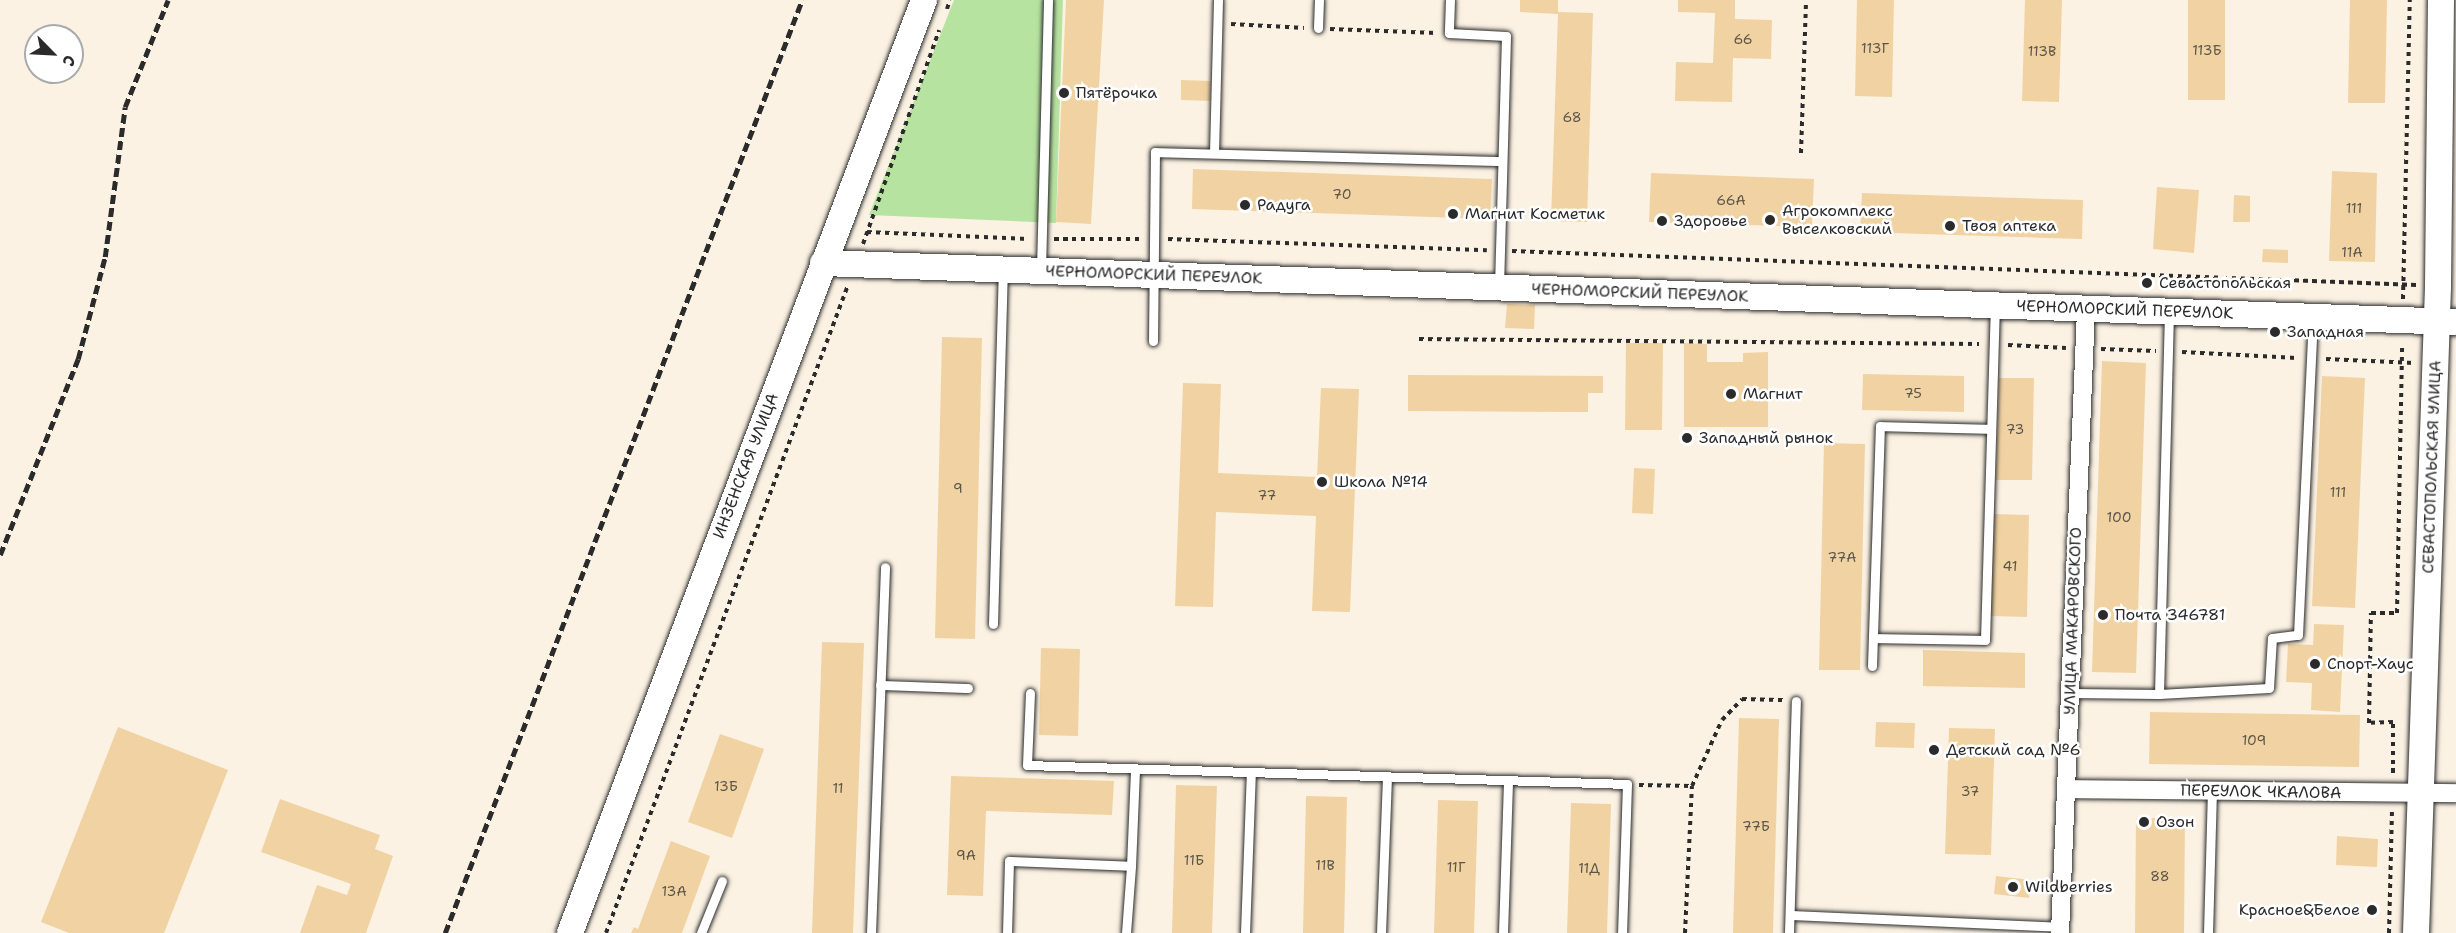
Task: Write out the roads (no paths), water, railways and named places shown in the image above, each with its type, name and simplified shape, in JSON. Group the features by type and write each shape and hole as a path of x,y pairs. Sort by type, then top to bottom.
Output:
{"street":[{"name":"СЕВАСТОПОЛЬСКАЯ УЛИЦА","path":"2416,933 2435,362 2446,322 2438,286 2441,0"},
{"name":"ИНЗЕНСКАЯ УЛИЦА","path":"570,933 824,263 935,6"},
{"name":"ЧЕРНОМОРСКИЙ ПЕРЕУЛОК","path":"824,263 2446,322"},
{"name":"УЛИЦА МАКАРОВСКОГО","path":"2060,930 2086,309"},
{"name":"ПЕРЕУЛОК ЧКАЛОВА","path":"2066,789 2456,793"}],"lane":[{"path":"1041,271 1048,0"},
{"path":"1214,153 1218,0"},
{"path":"1318,0 1318,28"},
{"path":"1450,0 1449,33 1506,36 1499,288"},
{"path":"1153,341 1155,152 1502,161"},
{"path":"993,624 1003,270"},
{"path":"1873,638 1985,640 1996,306"},
{"path":"2159,694 2169,313"},
{"path":"2070,693 2159,694 2269,688 2272,638 2298,635 2313,316"},
{"path":"1872,666 1880,426 1991,429"},
{"path":"871,933 885,567"},
{"path":"880,685 968,688"},
{"path":"1030,693 1027,765 1627,784 1622,933"},
{"path":"1789,933 1796,701"},
{"path":"1126,933 1135,769"},
{"path":"1245,933 1251,772"},
{"path":"1381,933 1387,777"},
{"path":"1503,933 1508,781"},
{"path":"2208,933 2212,791"},
{"path":"1007,933 1009,861 1131,866"},
{"path":"701,933 722,881"},
{"path":"1790,915 2060,930"}],"railway":[{"path":"0,555 78,359 105,257 125,107 168,0"},
{"path":"445,933 802,0"}],"place":[{"name":"Пятёрочка","path":"1064,93"},
{"name":"Радуга","path":"1245,205"},
{"name":"Магнит Косметик","path":"1453,214"},
{"name":"Агрокомплекс Выселковский","path":"1770,220"},
{"name":"Здоровье","path":"1662,221"},
{"name":"Твоя аптека","path":"1950,226"},
{"name":"Севастопольская","path":"2147,283"},
{"name":"Западная","path":"2275,332"},
{"name":"Магнит","path":"1731,394"},
{"name":"Западный рынок","path":"1687,438"},
{"name":"Школа №14","path":"1322,482"},
{"name":"Почта 346781","path":"2103,615"},
{"name":"Спорт-Хаус","path":"2315,664"},
{"name":"Детский сад №6","path":"1934,750"},
{"name":"Озон","path":"2144,822"},
{"name":"Wildberries","path":"2013,887"},
{"name":"Красное&Белое","path":"2372,910"}]}
